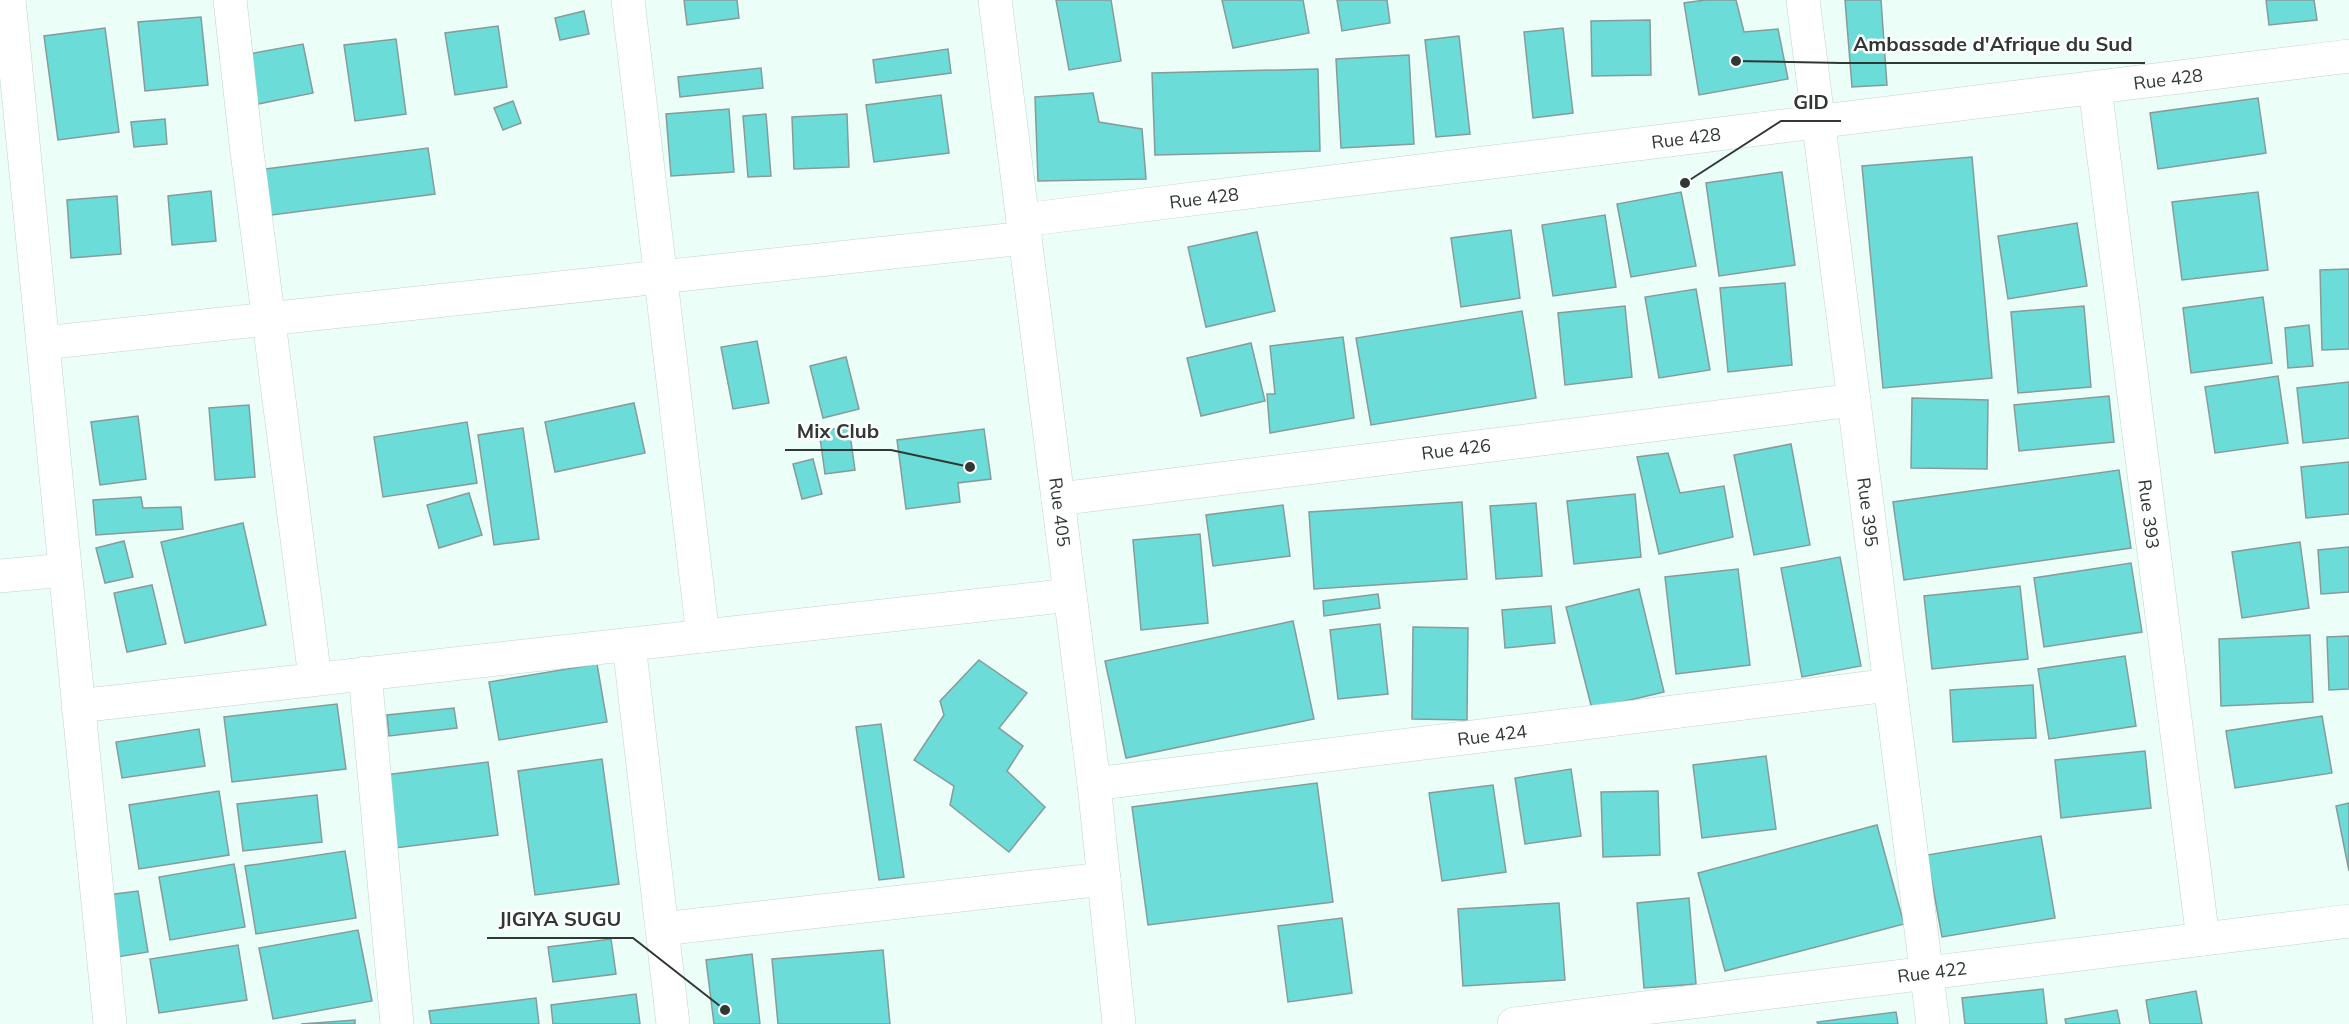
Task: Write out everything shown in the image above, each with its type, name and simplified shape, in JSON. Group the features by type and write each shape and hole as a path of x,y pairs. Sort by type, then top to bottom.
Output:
{"street":[{"path":"9,0 110,1024"},
{"path":"230,0 246,144 315,678"},
{"path":"628,0 703,636"},
{"name":"Rue 405","path":"995,0 1094,784 1119,1024"},
{"name":"Rue 395","path":"1803,0 1933,1024"},
{"name":"Rue 428","path":"43,344 661,277 1819,122 2349,56"},
{"name":"Rue 393","path":"2095,88 2203,939"},
{"name":"Rue 426","path":"1058,499 1854,400"},
{"path":"0,576 65,570"},
{"path":"78,706 1070,595"},
{"path":"630,644 673,1024"},
{"path":"365,673 397,1024"},
{"name":"Rue 424","path":"1094,784 1890,685"},
{"path":"662,929 1104,879"},
{"name":"Rue 422","path":"1514,1024 2349,921"}],"building":[{"path":"684,0 737,0 739,18 687,25"},
{"path":"1056,0 1111,0 1121,61 1069,70"},
{"path":"1222,0 1303,0 1309,33 1233,48"},
{"path":"1337,0 1387,0 1390,23 1342,31"},
{"path":"1736,0 1744,32 1778,29 1788,79 1699,95 1684,3"},
{"path":"1845,0 1881,0 1887,85 1852,87"},
{"path":"2266,0 2314,0 2317,20 2269,25"},
{"path":"584,11 589,34 560,40 555,18"},
{"path":"201,17 208,85 145,91 138,22"},
{"path":"1650,20 1651,75 1592,76 1591,21"},
{"path":"498,26 507,87 455,95 445,33"},
{"path":"105,28 119,132 58,140 44,36"},
{"path":"1563,28 1573,113 1533,118 1524,32"},
{"path":"1459,36 1470,134 1436,137 1425,40"},
{"path":"396,39 406,114 355,121 344,45"},
{"path":"303,44 313,93 258,104 249,54"},
{"path":"948,49 951,73 876,83 873,60"},
{"path":"1409,55 1414,144 1341,148 1336,59"},
{"path":"761,68 763,88 680,97 678,77"},
{"path":"1318,69 1320,151 1155,155 1152,73"},
{"path":"1093,93 1099,122 1142,129 1146,179 1038,181 1035,97"},
{"path":"941,95 949,153 874,162 866,105"},
{"path":"2258,98 2266,153 2158,169 2150,113"},
{"path":"513,101 521,123 503,130 494,108"},
{"path":"729,109 734,172 671,176 666,114"},
{"path":"766,114 771,176 748,177 743,116"},
{"path":"847,114 849,167 794,169 792,117"},
{"path":"165,119 167,144 134,147 131,122"},
{"path":"428,148 435,194 264,216 258,170"},
{"path":"1972,157 1992,378 1883,388 1862,166"},
{"path":"1782,172 1795,265 1719,276 1706,183"},
{"path":"211,191 216,241 172,245 168,196"},
{"path":"1681,192 1696,266 1631,277 1617,204"},
{"path":"2258,192 2268,270 2182,280 2172,202"},
{"path":"117,196 121,254 71,258 67,200"},
{"path":"1605,215 1616,287 1553,296 1542,225"},
{"path":"2077,223 2087,286 2008,299 1998,236"},
{"path":"1511,230 1520,298 1461,307 1451,238"},
{"path":"1257,232 1275,311 1206,327 1188,247"},
{"path":"2349,269 2349,349 2322,350 2320,270"},
{"path":"1785,283 1792,365 1728,372 1720,288"},
{"path":"1696,289 1710,370 1659,378 1645,297"},
{"path":"2263,297 2272,363 2191,373 2183,308"},
{"path":"1625,306 1632,377 1565,385 1558,313"},
{"path":"2084,306 2091,387 2018,393 2011,312"},
{"path":"1522,311 1536,398 1371,425 1356,338"},
{"path":"2309,325 2313,366 2288,368 2285,328"},
{"path":"1343,337 1354,418 1270,433 1267,394 1275,394 1270,346"},
{"path":"757,341 769,403 733,409 721,347"},
{"path":"1251,343 1265,401 1201,416 1187,358"},
{"path":"846,357 859,409 823,418 810,366"},
{"path":"2278,376 2288,443 2215,453 2205,387"},
{"path":"2349,382 2349,438 2303,443 2297,388"},
{"path":"2109,396 2114,442 2019,451 2014,405"},
{"path":"1912,398 1988,400 1987,469 1911,468"},
{"path":"634,403 645,453 555,472 545,422"},
{"path":"249,405 255,477 215,480 209,408"},
{"path":"138,416 146,479 100,485 91,422"},
{"path":"467,422 477,483 383,497 374,437"},
{"path":"849,427 855,470 825,474 819,431"},
{"path":"523,428 539,539 494,545 478,435"},
{"path":"984,429 991,479 958,483 960,502 906,509 897,440"},
{"path":"1791,444 1810,545 1754,555 1734,455"},
{"path":"1668,453 1680,493 1724,486 1733,537 1659,554 1637,457"},
{"path":"813,459 822,494 802,499 793,464"},
{"path":"2349,462 2349,514 2306,518 2301,467"},
{"path":"2119,470 2131,548 1904,580 1893,502"},
{"path":"469,493 482,535 439,548 427,505"},
{"path":"1635,494 1641,557 1574,564 1567,501"},
{"path":"141,497 143,508 181,507 183,529 96,535 93,500"},
{"path":"1462,502 1467,579 1314,589 1309,512"},
{"path":"1536,503 1542,576 1496,579 1490,506"},
{"path":"1283,505 1290,556 1213,566 1206,515"},
{"path":"243,523 266,625 185,643 161,542"},
{"path":"1200,534 1208,623 1141,630 1133,540"},
{"path":"124,541 133,577 105,583 96,548"},
{"path":"2300,542 2309,608 2242,618 2232,552"},
{"path":"2349,547 2349,592 2321,594 2318,550"},
{"path":"1840,557 1861,666 1802,677 1781,568"},
{"path":"2131,563 2142,632 2044,647 2034,578"},
{"path":"1738,569 1750,665 1676,674 1665,577"},
{"path":"152,585 166,644 127,652 114,593"},
{"path":"2020,586 2028,659 1932,669 1924,596"},
{"path":"1639,589 1664,692 1592,709 1566,607"},
{"path":"1378,594 1380,608 1324,616 1323,601"},
{"path":"1551,606 1555,643 1505,648 1502,610"},
{"path":"1293,621 1314,719 1126,758 1105,661"},
{"path":"1380,624 1388,694 1338,699 1330,630"},
{"path":"1413,627 1468,628 1467,720 1412,719"},
{"path":"2310,635 2313,702 2221,706 2219,639"},
{"path":"2349,636 2349,689 2329,690 2327,637"},
{"path":"2125,656 2136,726 2049,739 2038,669"},
{"path":"979,660 1027,693 999,728 1023,746 1007,771 1045,807 1009,852 950,805 954,786 914,760 944,715 940,701"},
{"path":"597,664 607,722 499,740 489,682"},
{"path":"2033,685 2036,738 1953,742 1950,690"},
{"path":"337,704 346,769 232,782 224,717"},
{"path":"454,708 457,728 389,736 387,715"},
{"path":"2322,716 2332,773 2235,788 2226,731"},
{"path":"881,724 904,877 879,880 856,727"},
{"path":"199,729 205,766 122,778 116,742"},
{"path":"2145,751 2151,808 2061,818 2055,760"},
{"path":"1766,756 1776,829 1702,838 1693,765"},
{"path":"602,759 619,884 535,895 518,771"},
{"path":"488,762 498,835 395,848 385,775"},
{"path":"1571,769 1581,836 1525,844 1515,778"},
{"path":"1317,783 1333,902 1148,925 1132,807"},
{"path":"1493,785 1506,872 1442,881 1429,793"},
{"path":"219,791 229,855 139,869 129,805"},
{"path":"1658,791 1660,855 1603,857 1601,792"},
{"path":"317,795 322,842 243,851 237,804"},
{"path":"2349,803 2349,871 2336,806"},
{"path":"1877,825 1904,924 1725,971 1698,873"},
{"path":"2041,836 2055,918 1942,937 1927,855"},
{"path":"345,851 356,918 256,934 245,866"},
{"path":"234,864 245,927 170,940 159,877"},
{"path":"138,891 148,952 117,957 107,895"},
{"path":"1689,898 1696,984 1644,988 1637,903"},
{"path":"1559,903 1565,980 1463,986 1458,909"},
{"path":"1342,918 1352,993 1288,1002 1278,926"},
{"path":"358,930 372,1001 273,1019 259,948"},
{"path":"611,939 616,974 553,982 548,947"},
{"path":"238,945 247,1000 159,1013 150,959"},
{"path":"883,950 890,1024 778,1024 772,959"},
{"path":"752,954 760,1024 714,1024 706,960"},
{"path":"2043,989 2047,1024 1965,1024 1962,998"},
{"path":"2196,991 2202,1024 2150,1024 2146,1000"},
{"path":"636,994 640,1024 553,1024 551,1005"},
{"path":"536,998 539,1024 431,1024 429,1011"},
{"path":"2117,1010 2120,1024 2066,1024 2065,1019"},
{"path":"1896,1012 1898,1024 1818,1024 1817,1022"},
{"path":"355,1020 355,1024 301,1024"}],"place":[{"name":"Ambassade d'Afrique du Sud","path":"1736,61"},
{"name":"GID","path":"1685,183"},
{"name":"Mix Club","path":"970,467"},
{"name":"JIGIYA SUGU","path":"725,1010"}]}
